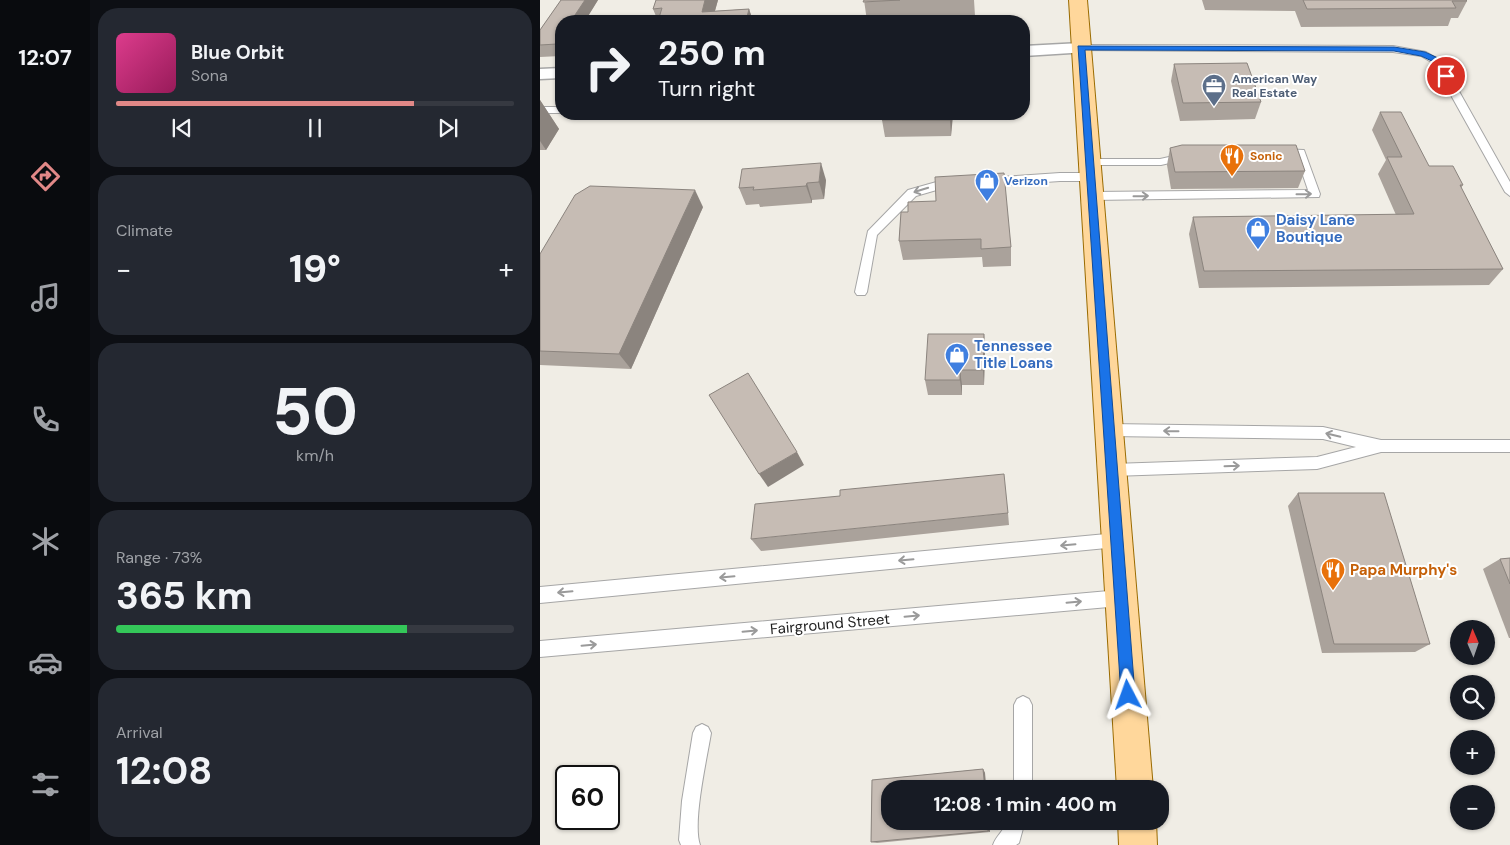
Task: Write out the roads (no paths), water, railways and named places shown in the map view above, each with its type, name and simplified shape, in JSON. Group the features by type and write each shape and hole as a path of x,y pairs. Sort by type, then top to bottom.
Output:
{"main road":[{"path":"1078,0 1113,470 1133,780"},
{"path":"1137,830 1138,845"}],"street":[{"path":"1030,51 1081,48"},
{"path":"540,74 555,73"}],"lane":[{"path":"1081,48 1394,49 1423,54 1438,61 1510,192"},
{"path":"540,110 555,110"},
{"path":"861,292 872,234 912,193 940,185 1060,177 1315,194 1300,152 1272,152"},
{"path":"1091,179 1172,158 1199,155"},
{"path":"1109,430 1323,433 1381,446 1510,446"},
{"path":"1113,470 1317,463 1381,446"},
{"path":"540,595 1117,540"},
{"name":"Fairground Street","path":"540,649 1120,598"},
{"path":"1023,705 1023,780"},
{"path":"691,845 688,840 702,733"},
{"path":"1002,845 1012,836 1014,830"}],"place":[{"name":"American Way Real Estate","path":"1214,107"},
{"name":"Sonic","path":"1232,177"},
{"name":"Verizon","path":"987,202"},
{"name":"Daisy Lane Boutique","path":"1258,250"},
{"name":"Tennessee Title Loans","path":"957,376"},
{"name":"Papa Murphy's","path":"1333,591"}]}
